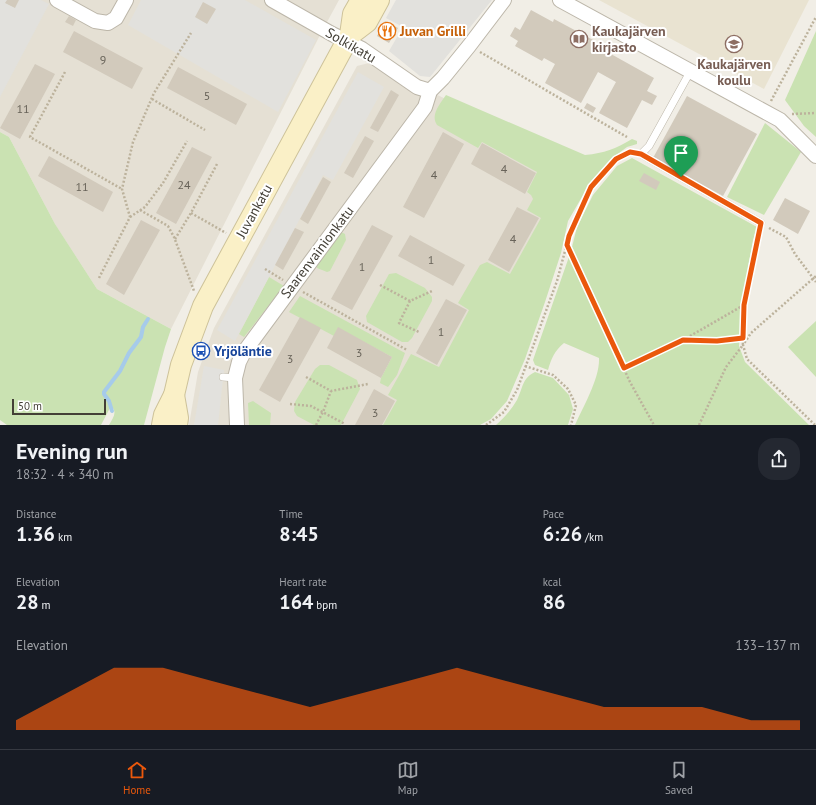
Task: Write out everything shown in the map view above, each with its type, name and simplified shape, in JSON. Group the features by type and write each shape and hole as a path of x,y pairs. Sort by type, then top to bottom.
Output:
{"main road":[{"name":"Juvankatu","path":"162,425 164,415 174,395 181,365 203,306 348,38 353,14 361,0"},
{"name":"Juvankatu","path":"348,38 367,22 379,0"},
{"name":"Juvankatu","path":"174,395 178,418 177,425"}],"street":[{"path":"57,0 95,21 108,23 116,18 126,0"},
{"name":"Solkikatu","path":"272,0 348,38 418,86 430,91"},
{"path":"430,91 443,78 504,0"},
{"path":"560,0 780,120 816,156"},
{"name":"Saarenvainionkatu","path":"237,425 229,378 244,352 425,107 430,91"}],"lane":[{"path":"690,72 649,146 641,154 761,223"}],"path":[{"path":"769,106 816,17"},
{"path":"130,217 122,188 133,142 152,99 190,33"},
{"path":"469,46 628,137"},
{"path":"65,72 30,136 122,188"},
{"path":"152,99 206,130"},
{"path":"785,114 816,113"},
{"path":"99,278 130,217 145,207 163,182 187,141"},
{"path":"486,425 504,412 516,390 557,281 569,236 591,187 616,159 630,152 641,154"},
{"path":"175,240 217,164"},
{"path":"140,210 168,226 175,240 194,293"},
{"path":"191,213 226,233"},
{"path":"815,425 747,359 743,338 744,305 761,223 786,237 795,254 815,278 816,282"},
{"path":"567,245 624,368 654,425"},
{"path":"699,425 726,367 751,334 815,278"},
{"path":"380,285 410,301"},
{"path":"301,291 408,350"},
{"path":"419,332 399,323 410,301 432,291"},
{"path":"624,368 683,340 744,305"},
{"path":"683,340 717,341 743,338"},
{"path":"525,366 553,374 568,389 576,405 574,418 571,425"},
{"path":"306,377 331,391 368,384"},
{"path":"316,425 331,391"},
{"path":"290,404 311,406 345,424"}],"shaded area":[{"path":"0,0 339,0 171,329 97,289 56,226 9,137 0,132"},
{"path":"0,0 41,0 49,4 0,97"},
{"path":"141,0 245,0 316,40 278,112 128,25"},
{"path":"396,0 492,0 430,77 420,76 389,51 403,27 386,18"},
{"name":"Kaukajärven koulu","path":"599,0 809,0 764,89"},
{"path":"369,63 525,136 564,200 415,425 189,425 198,372 214,328 357,66"},
{"path":"358,72 384,87 333,180 323,175 235,341 217,330"},
{"path":"204,366 224,370 218,425 194,425"}],"green space":[{"path":"816,31 816,137 804,126 785,100"},
{"path":"446,95 585,155 610,150 632,139 637,141 637,144 627,147 611,159 590,183 568,221 561,253 525,359 507,401 491,419 480,425 383,425 397,400 388,395 411,354 439,367 469,310 458,303 480,265 487,262 510,274 541,218 527,210 533,199 527,192 537,172 482,142 478,148 437,125 435,121 435,113"},
{"path":"765,123 801,152 764,215 727,197"},
{"path":"0,132 9,137 55,224 97,289 171,329 144,425 109,425 114,413 111,406 101,425 7,425 0,420"},
{"path":"632,158 757,227 753,240 742,302 739,346 745,362 809,425 575,425 594,383 599,366 599,358 564,343 554,355 548,370 535,365 533,360 571,251 577,227 593,195 617,166"},
{"path":"341,232 345,234 346,240 330,271 327,272 317,268 316,264 338,233"},
{"path":"396,273 425,288 432,297 432,301 412,338 408,342 402,342 367,322 366,316 389,274"},
{"path":"269,277 284,286 244,337 239,334"},
{"path":"300,296 405,353 397,375 388,387 380,383 392,357 338,328 334,336 289,312"},
{"path":"816,321 816,377 788,347"},
{"path":"320,365 329,365 357,380 360,389 341,425 314,425 297,416 294,411 295,402 315,369"},
{"path":"535,372 553,378 569,395 573,409 568,425 496,425 515,404 525,380"},
{"path":"253,401 271,413 270,425 249,425 248,403"}],"building":[{"path":"7,0 19,0 15,8 5,3"},
{"path":"203,2 216,9 207,24 195,17"},
{"path":"531,10 553,22 554,19 595,41 593,44 654,78 647,91 657,96 652,105 642,100 627,128 599,113 616,82 598,72 581,103 545,83 555,64 544,58 542,61 515,46 518,41 510,36 515,27 520,30"},
{"path":"69,16 76,20 73,26 65,22"},
{"path":"385,21 398,28 389,43 377,36"},
{"path":"74,31 143,68 132,89 63,52"},
{"path":"35,64 55,74 20,139 0,128"},
{"path":"178,67 247,104 236,125 167,88"},
{"path":"391,90 399,95 378,132 370,128"},
{"path":"687,96 757,134 723,196 653,158"},
{"path":"587,103 596,108 593,113 584,108"},
{"path":"443,132 464,144 424,218 403,207"},
{"path":"365,136 374,141 353,178 344,173"},
{"path":"482,143 536,173 525,194 471,164"},
{"path":"192,147 212,157 176,224 156,213"},
{"path":"49,156 113,192 103,212 38,176"},
{"path":"644,173 660,182 656,190 639,181"},
{"path":"323,177 331,182 308,224 300,219"},
{"path":"785,198 810,211 798,234 773,220"},
{"path":"517,207 539,218 509,272 488,260"},
{"path":"141,220 160,230 124,295 106,284"},
{"path":"372,225 393,236 352,310 331,299"},
{"path":"295,228 304,232 283,270 275,265"},
{"path":"410,235 465,265 453,286 398,256"},
{"path":"446,299 467,310 437,365 416,353"},
{"path":"300,317 321,328 280,402 259,390"},
{"path":"338,327 392,357 381,378 327,348"},
{"path":"374,389 395,401 382,425 355,425"}],"waterway":[{"path":"112,411 104,392 120,371 129,353 141,337 143,327 148,319"}],"place":[{"name":"Juvan Grilli","path":"387,31"},
{"name":"Kaukajärven kirjasto","path":"579,39"},
{"name":"Kaukajärven koulu","path":"734,44"},
{"name":"Yrjöläntie","path":"201,351"}],"route":[{"path":"630,152 641,154 681,177 761,223 744,305 743,338 717,341 683,340 624,368 567,245 569,236 591,187 616,159 630,152"}]}
